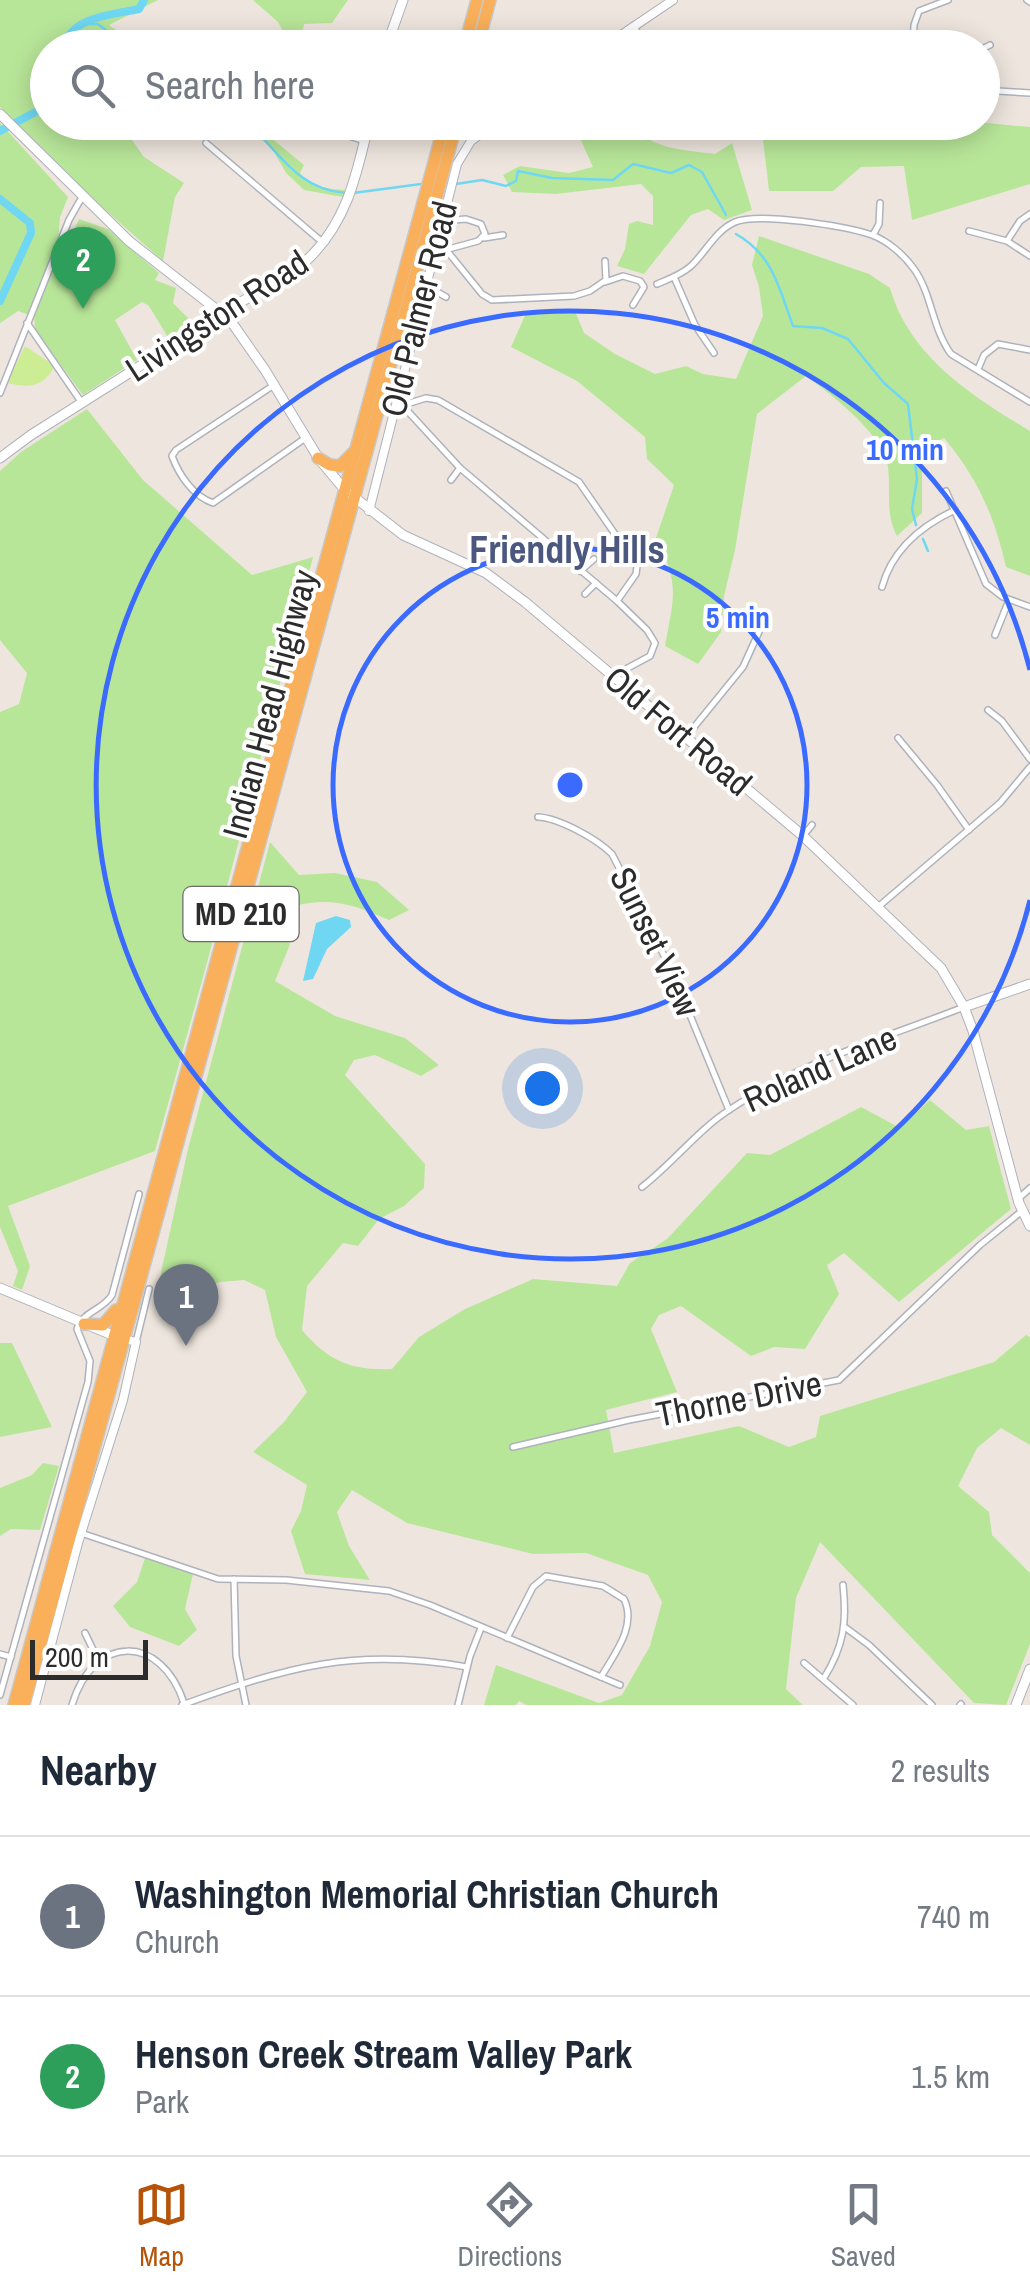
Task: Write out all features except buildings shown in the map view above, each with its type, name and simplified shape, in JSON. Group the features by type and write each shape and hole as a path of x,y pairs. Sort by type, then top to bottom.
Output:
{"highway":[{"path":"469,30 478,0"},
{"path":"482,30 490,0"},
{"name":"Indian Head Highway","path":"24,1705 350,495 360,436 440,140"},
{"name":"Indian Head Highway","path":"14,1705 103,1375 125,1339 125,1292 451,140"},
{"path":"318,458 335,466 345,463 360,436"},
{"path":"83,1324 97,1327 108,1321 125,1292"},
{"path":"83,1324 104,1344 103,1375"}],"main road":[{"path":"393,30 404,0"},
{"name":"Old Fort Road","path":"2,115 82,197 166,272 224,314 247,342 318,458 350,495 427,548 496,579 803,836 931,956 964,1007 1018,1200 1030,1226"},
{"name":"Livingston Road","path":"0,458 300,266 323,243 349,200 365,142"},
{"path":"964,1007 1030,984"},
{"path":"0,1288 125,1339"},
{"path":"1016,1705 1030,1669"}],"street":[{"path":"627,30 673,0"},
{"path":"914,30 919,11 948,0"},
{"path":"634,25 636,30"},
{"path":"1000,91 1030,93"},
{"path":"359,140 365,142"},
{"name":"Old Palmer Road","path":"369,511 461,153 476,140"},
{"path":"206,144 323,243"},
{"path":"0,393 69,220 82,197"},
{"path":"874,236 880,203"},
{"path":"1007,241 1020,221 1030,214"},
{"path":"657,284 692,265 726,226 750,218 788,220 874,236 891,246 922,281 942,342 951,354 1030,402"},
{"path":"442,221 478,222 484,238"},
{"path":"969,231 1007,241 1030,256"},
{"path":"445,250 504,235"},
{"path":"438,239 482,294 492,300 574,296 623,276 640,281 644,287 633,305"},
{"path":"604,282 605,261"},
{"path":"674,277 695,325 714,353"},
{"path":"426,285 446,298"},
{"path":"27,323 82,403"},
{"path":"978,370 984,355 998,344 1030,350"},
{"path":"274,385 176,450 172,456 175,465 195,494 212,503 306,438"},
{"path":"612,676 650,656 655,647 647,630 460,468 398,407 426,398 438,400 579,482 637,566 636,574 617,601"},
{"path":"451,480 460,468"},
{"path":"946,491 984,581 1009,600 1030,607"},
{"path":"882,587 907,543 954,510"},
{"path":"532,552 543,541"},
{"path":"548,560 556,552"},
{"path":"580,571 594,559"},
{"path":"585,594 596,583"},
{"path":"994,635 1009,600"},
{"path":"684,739 743,668 762,624"},
{"path":"988,710 1030,758"},
{"path":"898,738 969,830"},
{"path":"878,907 969,830 1030,768"},
{"name":"Sunset View","path":"538,817 566,823 602,844 614,856 671,969 729,1110"},
{"path":"803,836 812,825"},
{"name":"Roland Lane","path":"642,1187 729,1110 806,1068 964,1007"},
{"path":"1018,1200 1030,1188"},
{"path":"0,1695 90,1373 90,1361 76,1334 112,1295 139,1194"},
{"name":"Thorne Drive","path":"512,1447 738,1398 834,1382 980,1245 1022,1211"},
{"path":"35,1705 123,1400 125,1339 149,1289"},
{"path":"82,1532 207,1576 388,1591 620,1685"},
{"path":"507,1638 533,1587 546,1576 609,1588 624,1599 629,1620 601,1677"},
{"path":"234,1580 234,1627 246,1705"},
{"path":"824,1678 846,1628 843,1585"},
{"path":"458,1705 481,1628"},
{"path":"846,1628 932,1705"},
{"path":"85,1634 98,1660"},
{"path":"72,1705 80,1679 98,1660 125,1652 158,1661 174,1678 184,1705 302,1667 380,1657 424,1658 467,1667"},
{"path":"0,1654 11,1658"},
{"path":"804,1664 852,1705"}],"green space":[{"path":"0,0 158,0 109,25 116,30 30,30 30,136 0,107"},
{"path":"253,0 348,0 332,23 282,30"},
{"path":"0,123 68,197 60,217 58,242 29,315 18,311 0,323"},
{"path":"1000,124 1030,127 1030,184 912,220 904,166 861,167 833,191 769,191 763,140 1000,140"},
{"path":"34,140 132,140 144,157 184,183 175,197 163,261"},
{"path":"262,140 274,140 304,165 300,173 309,181 345,190 343,197 304,190 286,173"},
{"path":"581,140 650,140 715,154 732,143 752,210 724,220 708,209 691,215 644,274 617,266 625,249 629,224 637,221 653,225 653,196 641,184 556,194 512,192 503,175 520,166 569,173 593,167"},
{"path":"79,219 108,229 159,273 155,280 176,288 173,303 198,328 172,344 149,306 142,302 115,320 137,360 83,395 35,330 34,313"},
{"path":"759,236 869,274 890,288 899,312 928,354 966,389 1030,431 1030,576 1006,567 983,498 944,438 922,449 922,513 897,536 891,519 888,467 877,442 855,416 806,376 757,414 721,632 698,664 665,646 673,591 669,568 656,538 674,485 647,459 645,437 577,381 511,347 527,311 574,309 584,333 655,374 686,366 703,374 736,379 763,316 752,265"},
{"path":"25,346 55,366 34,385 7,383"},
{"path":"87,409 143,480 252,575 313,557 155,1151 8,1206 30,1266 22,1290 13,1286 18,1271 0,1227 0,712 19,704 27,673 0,640 0,471 21,452"},
{"path":"270,842 299,875 335,873 377,882 409,910 389,920 345,904 298,905 289,947 275,981 335,1016 405,1038 439,1065 421,1076 375,1055 354,1060 345,1075 425,1164 424,1188 404,1206 379,1219 358,1246 343,1243 307,1286 302,1330 342,1362 392,1369 419,1337 465,1309 533,1279 617,1286 630,1263 667,1239 747,1153 770,1155 861,1107 900,1128 930,1100 966,1130 989,1126 1011,1209 899,1302 844,1253 827,1265 839,1294 805,1349 774,1347 751,1356 681,1306 659,1315 651,1329 677,1392 606,1410 614,1453 739,1426 789,1447 816,1437 820,1416 994,1362 1026,1335 1030,1337 1030,1445 1001,1428 977,1448 958,1486 989,1512 992,1535 1030,1573 1030,1644 1006,1705 974,1703 820,1542 796,1598 786,1689 803,1705 526,1705 519,1701 516,1705 484,1705 496,1665 599,1703 622,1695 650,1646 662,1602 648,1575 586,1553 533,1554 407,1523 352,1490 337,1512 349,1546 370,1580 305,1574 291,1531 307,1485 253,1452 307,1392 276,1337 265,1290 244,1280 186,1292 157,1291 188,1149"},
{"path":"0,1343 12,1343 52,1427 0,1437"},
{"path":"43,1463 59,1466 40,1530 11,1529 0,1536 0,1488 32,1475"},
{"path":"145,1558 193,1574 185,1609 197,1630 179,1646 130,1627 113,1606 137,1582"}],"water":[{"path":"336,916 350,920 351,927 327,949 313,979 303,981 316,923"}],"waterway":[{"path":"74,30 105,16 139,9 144,0"},
{"path":"79,24 98,24 106,30"},
{"path":"0,131 30,115"},
{"path":"264,140 302,177 345,193"},
{"path":"456,184 482,180 506,186 516,181 518,171 552,178 613,180 633,164 671,173 689,165 702,172 726,215"},
{"path":"353,193 421,184"},
{"path":"0,199 30,223 31,233 0,301"},
{"path":"736,234 767,262 793,326 822,328 848,339 884,383 908,404 917,479 912,509 916,525"},
{"path":"923,539 928,551"}],"place":[{"name":"Henson Creek Stream Valley Park","path":"83,309"},
{"name":"Washington Memorial Christian Church","path":"186,1346"}],"district":[{"name":"Friendly Hills","path":"567,550"}]}
